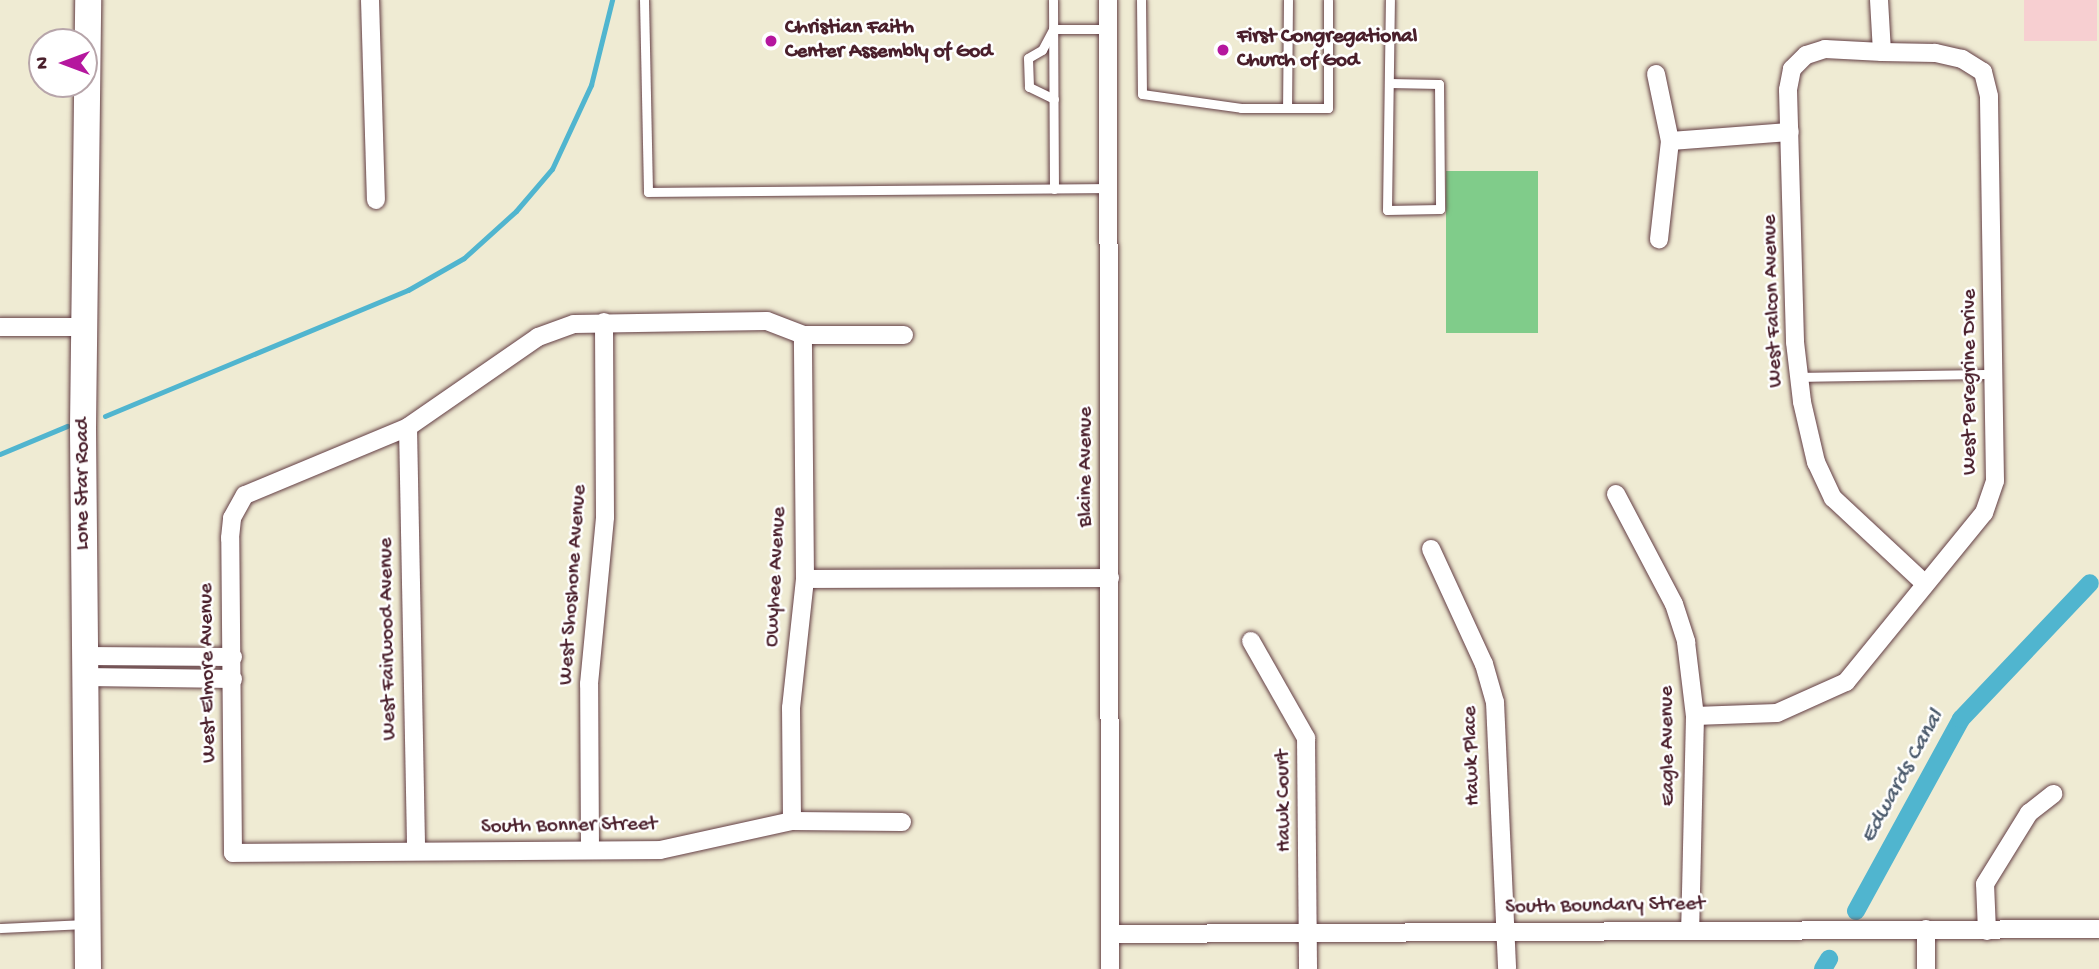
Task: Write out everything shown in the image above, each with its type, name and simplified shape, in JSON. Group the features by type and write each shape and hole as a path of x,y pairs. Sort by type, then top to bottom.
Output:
{"main road":[{"name":"Lone Star Road","path":"88,0 84,327 88,969"}],"street":[{"path":"370,0 376,200"},
{"name":"Blaine Avenue","path":"1108,0 1110,969"},
{"path":"1879,0 1882,52"},
{"name":"West Falcon Avenue","path":"1882,52 1825,49 1806,55 1792,69 1790,132 1799,377 1816,462 1833,498 1924,583"},
{"name":"West Peregrine Drive","path":"1695,716 1777,713 1846,682 1924,583 1984,513 1995,481 1989,96 1983,72 1962,59 1935,53 1882,52"},
{"path":"1656,74 1670,141 1658,239"},
{"path":"1670,141 1790,132"},
{"path":"408,428 538,337 574,324 766,321 803,335 904,335"},
{"name":"West Shoshone Avenue","path":"590,850 589,684 605,517 604,322"},
{"path":"0,327 84,327"},
{"name":"Owyhee Avenue","path":"792,821 791,708 805,579 803,335"},
{"name":"West Elmore Avenue","path":"233,853 231,528 245,495 408,428"},
{"name":"West Fairwood Avenue","path":"408,428 416,851"},
{"name":"Eagle Avenue","path":"1616,494 1674,604 1686,642 1695,716 1690,929"},
{"name":"Hawk Place","path":"1431,549 1484,664 1496,702 1507,969"},
{"path":"805,579 1110,578"},
{"name":"Hawk Court","path":"1251,641 1306,738 1308,969"},
{"path":"85,666 233,657"},
{"path":"85,666 233,679"},
{"path":"1987,931 1985,884 2029,813 2053,794"},
{"name":"South Bonner Street","path":"233,853 660,850 792,821 902,822"},
{"path":"1926,929 1926,969"},
{"name":"South Boundary Street","path":"1111,934 2099,929"}],"lane":[{"path":"644,0 648,192 1109,188"},
{"path":"1053,0 1054,188"},
{"path":"1141,0 1142,94 1241,108 1328,108 1328,0"},
{"path":"1287,108 1288,0"},
{"path":"1389,83 1439,84 1440,209 1387,209 1390,0"},
{"path":"1053,29 1108,29"},
{"path":"1053,29 1042,50 1028,58 1029,88 1054,99"},
{"path":"1799,377 1995,374"},
{"path":"0,928 87,924"}],"shaded area":[{"path":"2024,0 2097,0 2097,41 2024,41"}],"green space":[{"path":"1446,171 1538,171 1538,333 1446,333"}],"waterway":[{"path":"105,416 408,290 464,258 516,211 552,169 591,85 612,0"},
{"path":"0,454 67,426"},
{"name":"Edwards Canal","path":"1856,911 1961,719 2090,583"},
{"name":"Edwards Canal","path":"1823,969 1829,959"}],"place":[{"name":"Christian Faith Center Assembly of God","path":"771,41"},
{"name":"First Congregational Church of God","path":"1223,50"}]}
